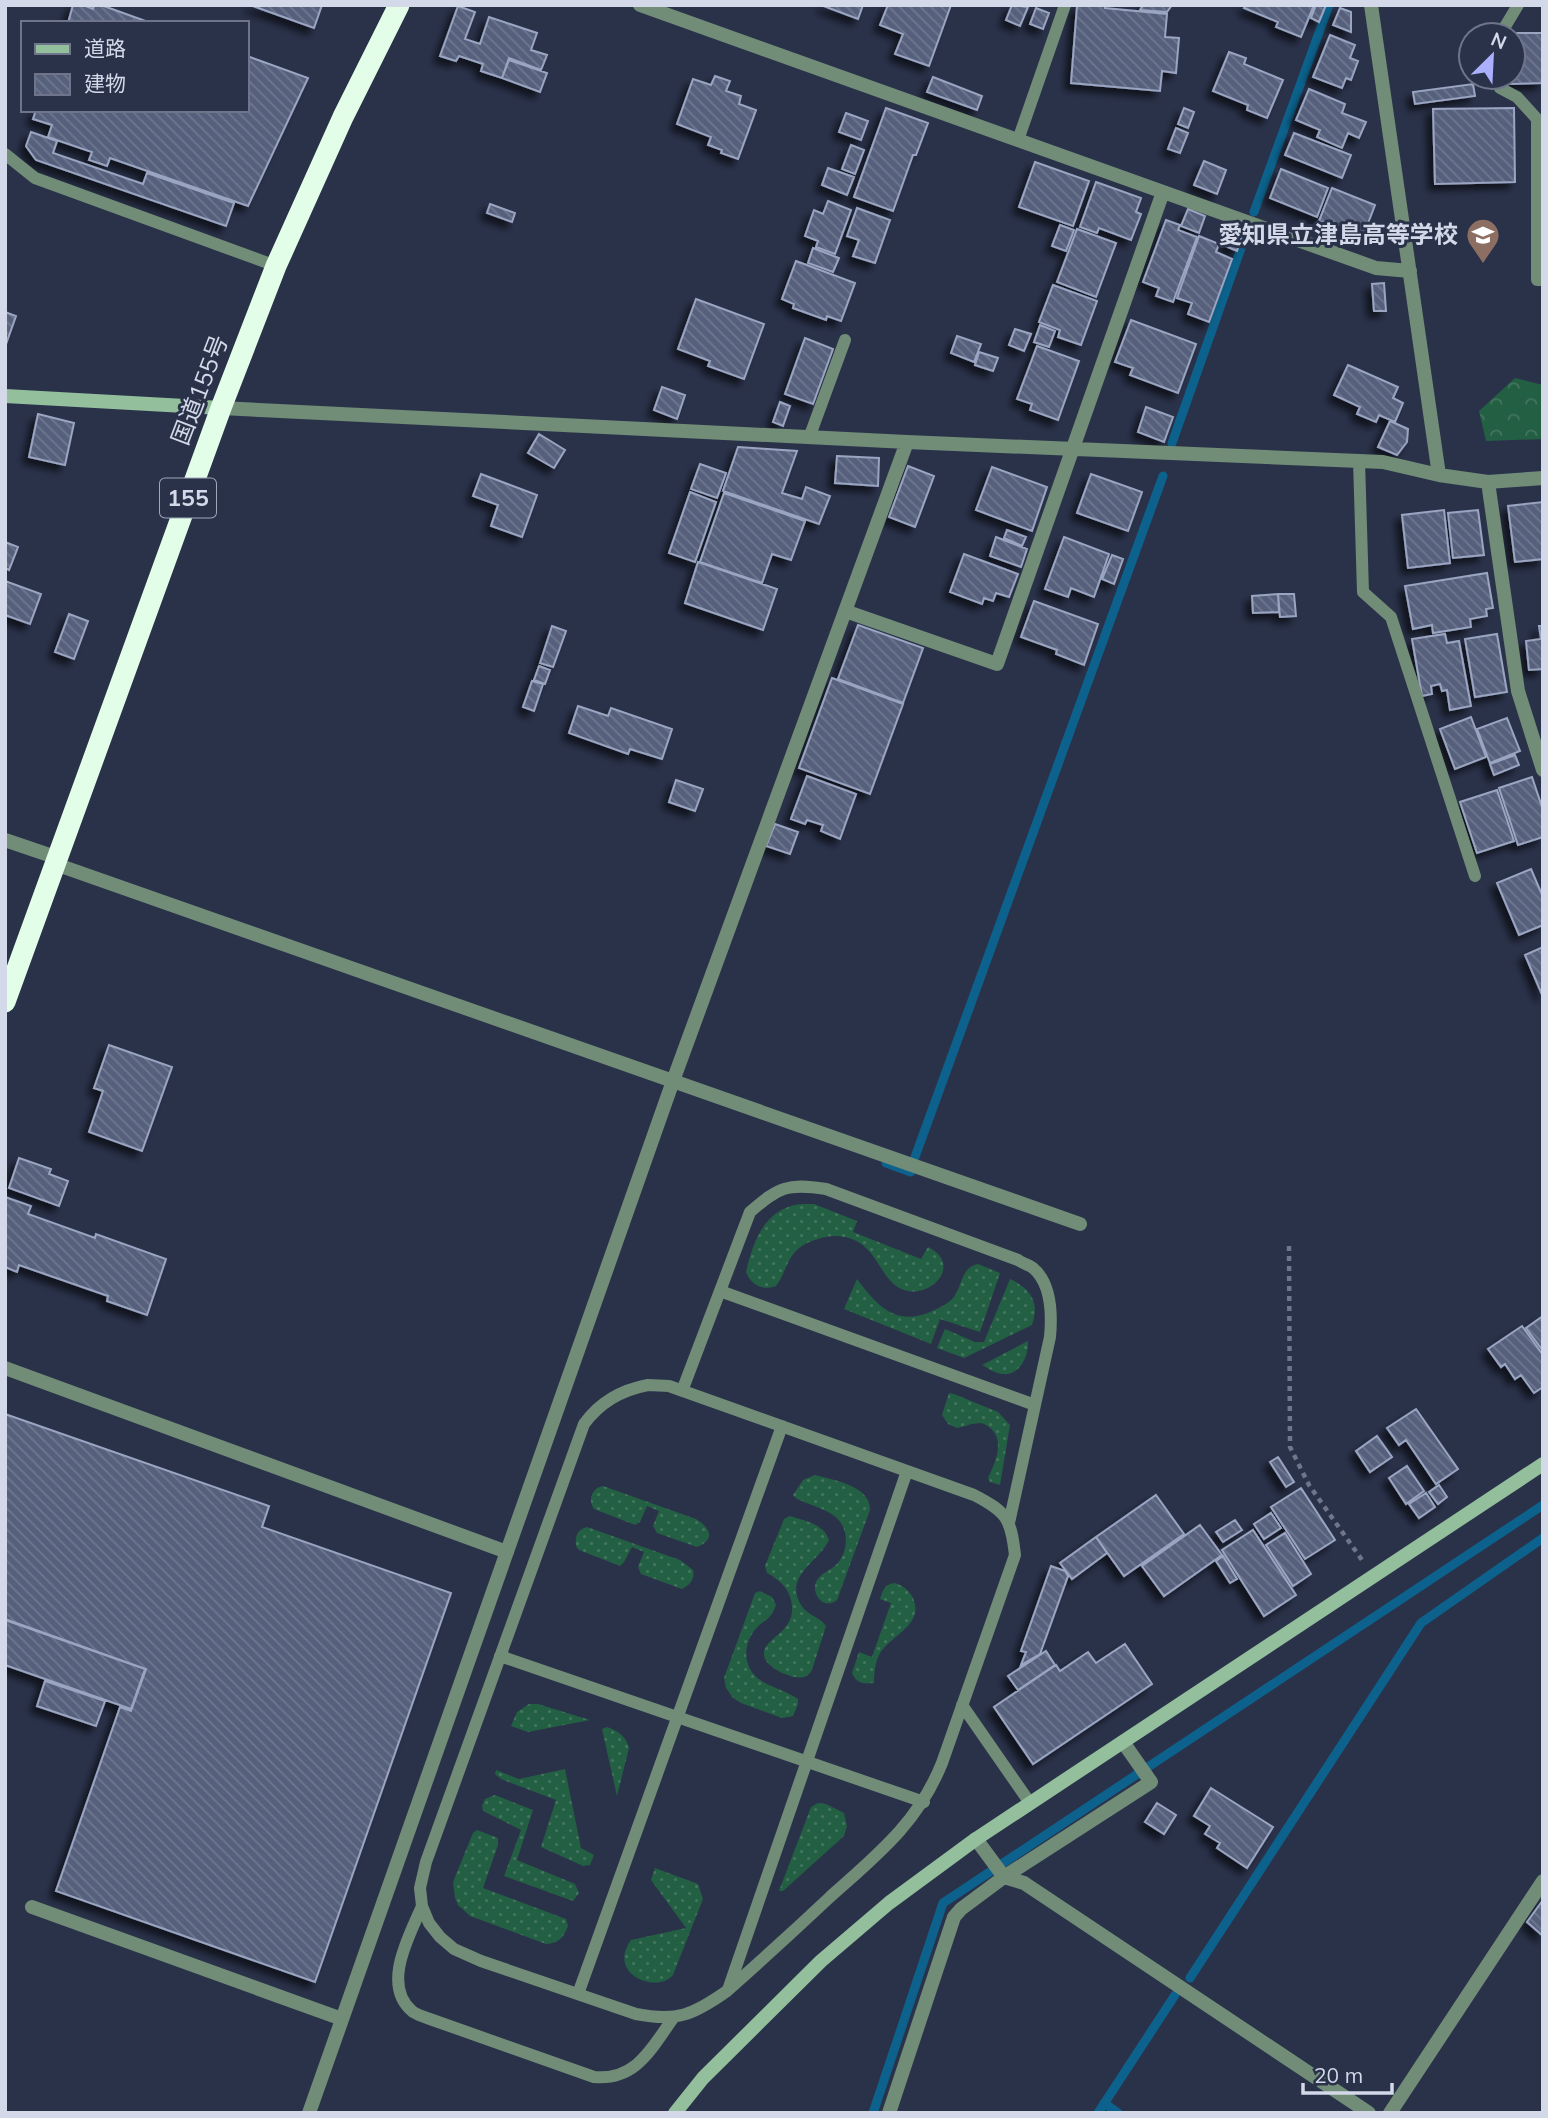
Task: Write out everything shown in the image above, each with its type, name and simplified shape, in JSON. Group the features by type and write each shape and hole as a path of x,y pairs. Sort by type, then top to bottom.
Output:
{"highway":[{"name":"国道155号","path":"5,1002 221,408 276,266 398,5"}],"street":[{"path":"639,5 1376,268 1409,271"},
{"path":"1371,5 1439,475"},
{"path":"845,611 997,664 1163,192"},
{"path":"5,396 809,438 1383,462 1439,475 1488,482 1543,478"},
{"path":"309,2113 673,1081 907,442"},
{"path":"1488,482 1518,691 1543,770"},
{"path":"5,840 56,861 1080,1224"},
{"path":"5,1368 507,1552"},
{"path":"675,2113 703,2078 821,1961 889,1903 976,1839 1543,1464"},
{"path":"889,2113 954,1917 1003,1875 1152,1783 1123,1742"},
{"path":"976,1839 1003,1875 1024,1883 1369,2113"},
{"path":"1390,2113 1543,1881"},
{"path":"32,1907 342,2019"}],"lane":[{"path":"1018,140 1065,5"},
{"path":"1508,21 1518,5"},
{"path":"1506,91 1517,97 1536,119 1537,280 1543,280"},
{"path":"5,154 35,178 276,266"},
{"path":"809,438 845,340"},
{"path":"1359,461 1363,592 1391,617 1475,876"},
{"path":"682,1391 750,1212 770,1195 786,1187 825,1189 1018,1260 1034,1269 1049,1297 1052,1318 1051,1337 1009,1523"},
{"path":"720,1291 1035,1405"},
{"path":"648,1385 669,1386 782,1426 974,1495 993,1505 1009,1523 1015,1555 938,1774 923,1802 907,1825 880,1852 727,1991 705,2007 682,2016 658,2018 636,2014 454,1949 429,1923 422,1906 420,1888 426,1862 584,1424 594,1410 619,1393 648,1385"},
{"path":"578,1994 782,1426"},
{"path":"727,1991 907,1471"},
{"path":"500,1656 923,1802"},
{"path":"962,1705 1030,1803"},
{"path":"422,1906 397,1966 403,1999 412,2011 427,2018 594,2077 604,2078 629,2071 640,2063 674,2017"}],"path":[{"path":"1289,1246 1290,1447 1309,1485 1373,1576"}],"green space":[{"path":"1515,378 1543,385 1543,439 1486,441 1479,411"},
{"path":"801,1204 814,1204 857,1221 853,1232 921,1259 928,1247 938,1254 943,1262 940,1277 926,1289 908,1291 890,1280 860,1243 833,1236 815,1240 798,1249 776,1286 758,1286 746,1272 757,1238 778,1212"},
{"path":"978,1264 1000,1273 980,1332 940,1319 931,1344 844,1309 857,1279 879,1304 897,1315 918,1316 930,1312 951,1300 968,1269"},
{"path":"1010,1279 1032,1297 1035,1310 1032,1325 964,1358 937,1348 945,1329 975,1342 984,1342"},
{"path":"1028,1341 1025,1358 1014,1372 1000,1374 982,1365"},
{"path":"949,1393 998,1412 1010,1425 1000,1485 990,1482 988,1478 998,1452 994,1432 980,1423 957,1428 948,1424 942,1415"},
{"path":"815,1475 850,1485 869,1502 870,1510 837,1600 832,1603 820,1600 815,1587 820,1576 841,1558 845,1546 845,1532 833,1515 793,1495 803,1480"},
{"path":"603,1486 696,1519 707,1529 709,1537 697,1547 657,1533 653,1526 659,1511 647,1506 640,1522 635,1525 594,1509 592,1495 597,1488"},
{"path":"790,1516 823,1530 829,1540 804,1570 796,1586 801,1605 826,1626 812,1670 807,1676 799,1677 787,1675 774,1668 764,1655 768,1643 790,1620 792,1611 788,1591 767,1573 765,1566 784,1519"},
{"path":"587,1527 680,1560 693,1570 693,1579 682,1589 641,1574 638,1567 644,1552 632,1547 620,1566 579,1550 576,1536"},
{"path":"894,1583 912,1596 915,1615 879,1655 874,1683 861,1683 852,1673 859,1652 872,1657 891,1603 880,1599 884,1588"},
{"path":"760,1591 772,1597 776,1605 771,1615 750,1637 746,1651 747,1661 750,1669 761,1681 798,1699 793,1716 782,1718 741,1703 733,1698 726,1688 724,1678 755,1593"},
{"path":"529,1704 538,1704 590,1720 528,1732 511,1726 517,1712"},
{"path":"607,1727 621,1735 629,1748 617,1796 602,1729"},
{"path":"565,1769 581,1848 594,1855 590,1865 583,1866 541,1847 556,1800 501,1779 495,1774 496,1770 519,1779"},
{"path":"495,1795 533,1810 517,1860 575,1884 579,1893 573,1901 504,1876 521,1830 483,1811 485,1799"},
{"path":"818,1803 844,1813 847,1826 844,1836 783,1891 779,1891 811,1807"},
{"path":"477,1830 498,1838 483,1888 566,1919 568,1926 560,1939 546,1944 470,1916 458,1905 453,1882 473,1833"},
{"path":"655,1868 698,1884 703,1899 673,1975 666,1980 647,1982 637,1978 625,1963 625,1952 631,1940 686,1928 651,1880"}],"building":[{"path":"73,5 93,9 94,5 101,5 145,21 69,21"},
{"path":"250,5 322,5 314,28"},
{"path":"821,5 863,5 858,19"},
{"path":"888,5 951,5 929,66 895,54 903,34 880,25"},
{"path":"1012,5 1028,7 1020,26 1006,20"},
{"path":"1105,5 1105,8 1167,14 1165,37 1179,38 1176,73 1162,71 1160,91 1071,83 1077,6"},
{"path":"1143,5 1172,5 1167,12 1140,10"},
{"path":"1246,5 1314,5 1301,37 1276,27 1278,22 1244,8"},
{"path":"1316,5 1326,5 1319,22 1311,18"},
{"path":"458,6 475,12 465,39 480,44 489,17 537,33 531,50 547,55 541,70 509,58 502,78 481,71 483,64 459,56 456,61 440,56"},
{"path":"1036,8 1049,13 1043,29 1030,24"},
{"path":"1340,8 1351,12 1351,32 1333,25"},
{"path":"1527,33 1543,33 1543,83 1527,84"},
{"path":"1330,35 1355,45 1350,58 1358,61 1351,80 1346,78 1342,88 1313,77"},
{"path":"1229,52 1246,58 1244,64 1283,80 1267,118 1247,110 1248,105 1213,91"},
{"path":"248,56 308,78 248,206 110,158 107,166 89,160 92,152 48,137 52,125 33,119 35,112 248,112"},
{"path":"509,60 547,73 540,92 502,78"},
{"path":"715,76 730,81 726,91 741,96 739,104 756,110 738,159 708,145 711,137 677,124 693,79 711,85"},
{"path":"933,77 982,96 977,110 927,92"},
{"path":"1457,86 1457,91 1474,91 1475,96 1415,104 1413,92"},
{"path":"1309,89 1345,104 1342,113 1366,122 1359,138 1348,133 1342,148 1317,137 1320,130 1296,120"},
{"path":"886,108 928,123 916,155 913,155 893,211 854,197"},
{"path":"1184,108 1194,112 1188,128 1178,124"},
{"path":"1514,108 1515,182 1435,184 1433,109"},
{"path":"846,113 868,121 861,140 839,132"},
{"path":"1176,128 1188,133 1180,153 1168,149"},
{"path":"31,132 57,141 53,153 143,184 147,173 234,203 226,226 36,160 26,146"},
{"path":"1294,133 1351,155 1342,178 1285,155"},
{"path":"851,145 864,150 855,174 842,169"},
{"path":"1204,161 1226,170 1217,194 1194,185"},
{"path":"1035,162 1089,181 1073,226 1019,207"},
{"path":"828,168 854,177 847,195 822,185"},
{"path":"1281,169 1328,188 1317,217 1270,198"},
{"path":"1096,182 1141,198 1136,212 1141,214 1131,240 1099,228 1097,233 1080,227"},
{"path":"1332,188 1375,205 1362,239 1319,221"},
{"path":"828,201 851,210 835,254 816,247 818,241 805,236 814,210 823,214"},
{"path":"490,204 515,213 512,222 487,213"},
{"path":"857,208 890,220 875,263 853,256 859,240 847,236"},
{"path":"1188,209 1205,216 1199,233 1181,226"},
{"path":"1166,220 1180,225 1178,230 1197,237 1173,302 1156,296 1159,288 1143,282"},
{"path":"1060,225 1074,230 1066,251 1052,246"},
{"path":"1077,229 1116,243 1096,297 1057,282"},
{"path":"1231,231 1242,235 1237,251 1225,246"},
{"path":"1199,236 1219,244 1216,252 1232,259 1209,322 1188,314 1192,303 1177,298"},
{"path":"813,248 839,258 833,272 808,263"},
{"path":"796,261 855,283 841,321 827,316 826,320 793,308 794,304 782,299"},
{"path":"1384,283 1386,311 1374,311 1372,284"},
{"path":"1053,285 1097,301 1081,345 1058,337 1060,330 1039,322"},
{"path":"696,299 764,324 744,379 708,366 710,361 678,349"},
{"path":"5,312 16,316 5,347"},
{"path":"1131,320 1196,344 1178,393 1130,375 1133,368 1115,362"},
{"path":"1040,325 1055,331 1049,347 1034,342"},
{"path":"1015,329 1031,334 1024,351 1009,345"},
{"path":"957,336 981,344 974,362 951,353"},
{"path":"805,338 833,349 813,404 785,394"},
{"path":"1037,346 1079,361 1058,420 1030,410 1032,404 1017,399"},
{"path":"979,352 998,358 993,371 975,365"},
{"path":"1348,365 1398,387 1393,398 1403,403 1395,422 1379,415 1376,422 1357,414 1360,407 1334,395"},
{"path":"662,387 685,395 677,419 654,410"},
{"path":"780,402 790,406 783,426 773,422"},
{"path":"1146,407 1173,417 1164,442 1138,432"},
{"path":"38,414 74,423 65,465 29,457"},
{"path":"1390,421 1408,429 1407,442 1397,455 1378,447"},
{"path":"539,434 565,450 554,468 528,453"},
{"path":"738,447 797,451 782,493 802,499 806,487 830,496 819,524 723,491"},
{"path":"837,456 879,458 878,486 835,483"},
{"path":"700,464 726,473 717,498 691,489"},
{"path":"908,466 934,476 915,527 889,517"},
{"path":"992,467 1047,487 1032,531 976,510"},
{"path":"481,474 537,495 522,537 491,526 498,505 473,496"},
{"path":"1091,474 1142,492 1128,531 1077,513"},
{"path":"690,492 716,502 695,562 669,553"},
{"path":"724,493 805,521 791,560 772,554 762,583 700,562"},
{"path":"1543,502 1543,559 1515,562 1508,506"},
{"path":"1444,510 1450,563 1408,568 1402,515"},
{"path":"1478,510 1484,555 1453,558 1448,513"},
{"path":"1007,530 1026,537 1022,546 1004,538"},
{"path":"996,537 1027,549 1021,567 990,556"},
{"path":"1064,537 1109,554 1094,597 1071,588 1068,597 1045,589"},
{"path":"5,542 18,547 9,570 5,568"},
{"path":"964,554 1018,574 1009,597 996,593 993,601 984,598 982,604 950,592"},
{"path":"1112,555 1123,559 1114,584 1102,579"},
{"path":"698,562 777,589 763,630 685,603"},
{"path":"1487,573 1493,608 1486,609 1487,616 1470,619 1471,627 1433,633 1432,625 1413,629 1405,586"},
{"path":"5,581 41,594 30,624 5,615"},
{"path":"1278,594 1294,594 1296,616 1280,617"},
{"path":"1278,594 1279,612 1253,613 1252,596"},
{"path":"1034,601 1098,624 1084,665 1056,654 1057,650 1021,637"},
{"path":"69,614 88,621 74,659 55,652"},
{"path":"858,625 923,648 903,703 838,679"},
{"path":"552,626 566,631 553,667 540,663"},
{"path":"1539,626 1543,626 1543,669 1529,670 1526,641 1541,639"},
{"path":"1445,634 1447,643 1459,641 1471,706 1450,710 1447,690 1442,691 1440,684 1431,686 1432,694 1422,696 1412,639"},
{"path":"1497,634 1507,692 1475,697 1465,639"},
{"path":"539,666 550,670 545,684 534,680"},
{"path":"832,678 903,704 870,794 799,768"},
{"path":"532,681 543,684 534,711 523,707"},
{"path":"578,706 608,716 611,708 672,729 662,759 630,749 628,754 569,733"},
{"path":"1471,717 1486,757 1455,769 1440,729"},
{"path":"1507,718 1520,751 1490,763 1477,729"},
{"path":"1515,755 1519,765 1494,775 1490,764"},
{"path":"807,776 856,794 840,839 821,831 823,825 807,820 805,824 791,819"},
{"path":"1532,777 1543,810 1543,837 1518,845 1499,788"},
{"path":"676,780 703,789 695,811 669,802"},
{"path":"1497,790 1514,841 1477,853 1460,802"},
{"path":"775,824 798,832 790,854 766,846"},
{"path":"1531,869 1543,897 1543,925 1519,935 1497,883"},
{"path":"1543,947 1543,997 1525,955"},
{"path":"109,1045 172,1067 142,1151 89,1132 103,1091 94,1088"},
{"path":"19,1158 51,1169 49,1174 68,1181 59,1206 9,1188"},
{"path":"5,1197 31,1206 28,1214 166,1259 147,1315 107,1301 108,1296 19,1265 17,1272 5,1267"},
{"path":"1543,1316 1543,1351 1526,1328"},
{"path":"1522,1326 1543,1355 1543,1387 1534,1393 1521,1375 1515,1379 1505,1364 1501,1367 1488,1349"},
{"path":"1416,1409 1458,1469 1436,1484 1406,1440 1399,1445 1387,1428"},
{"path":"5,1414 269,1506 262,1527 451,1593 315,1982 56,1891 120,1707 131,1711 146,1669 5,1619"},
{"path":"1377,1436 1392,1457 1370,1472 1356,1451"},
{"path":"1278,1457 1294,1482 1286,1487 1270,1462"},
{"path":"1407,1466 1424,1491 1406,1504 1389,1478"},
{"path":"1439,1485 1447,1497 1438,1504 1429,1492"},
{"path":"1301,1488 1335,1540 1305,1559 1271,1507"},
{"path":"1426,1493 1435,1507 1419,1518 1409,1504"},
{"path":"1156,1495 1184,1534 1124,1576 1096,1537"},
{"path":"1271,1513 1281,1528 1264,1539 1254,1524"},
{"path":"1235,1520 1242,1530 1223,1542 1216,1532"},
{"path":"1200,1525 1222,1555 1164,1596 1142,1566"},
{"path":"1253,1530 1296,1595 1264,1616 1222,1550"},
{"path":"1285,1533 1311,1574 1293,1586 1266,1545"},
{"path":"1096,1537 1107,1553 1072,1579 1060,1563"},
{"path":"1223,1556 1237,1579 1230,1583 1216,1561"},
{"path":"1051,1566 1065,1571 1068,1576 1040,1654 1021,1665 1026,1652 1021,1651"},
{"path":"5,1620 145,1669 131,1709 5,1665"},
{"path":"1125,1644 1152,1684 1033,1764 994,1707 1056,1665 1060,1671 1088,1652 1096,1663"},
{"path":"1046,1651 1055,1665 1018,1690 1008,1676"},
{"path":"45,1681 105,1701 96,1726 37,1706"},
{"path":"1211,1788 1273,1827 1247,1868 1217,1848 1220,1843 1205,1834 1210,1826 1194,1816"},
{"path":"1157,1803 1176,1815 1164,1834 1145,1822"},
{"path":"1543,1900 1543,1936 1527,1922"}],"waterway":[{"path":"1254,212 1329,5"},
{"path":"1172,443 1246,234"},
{"path":"915,1157 1163,476"},
{"path":"886,1163 911,1172"},
{"path":"873,2113 943,1903 1543,1505"},
{"path":"1190,1978 1421,1623 1543,1538"},
{"path":"1098,2113 1175,1995"},
{"path":"1104,2103 1118,2113"}],"place":[{"name":"愛知県立津島高等学校","path":"1483,265"}]}
